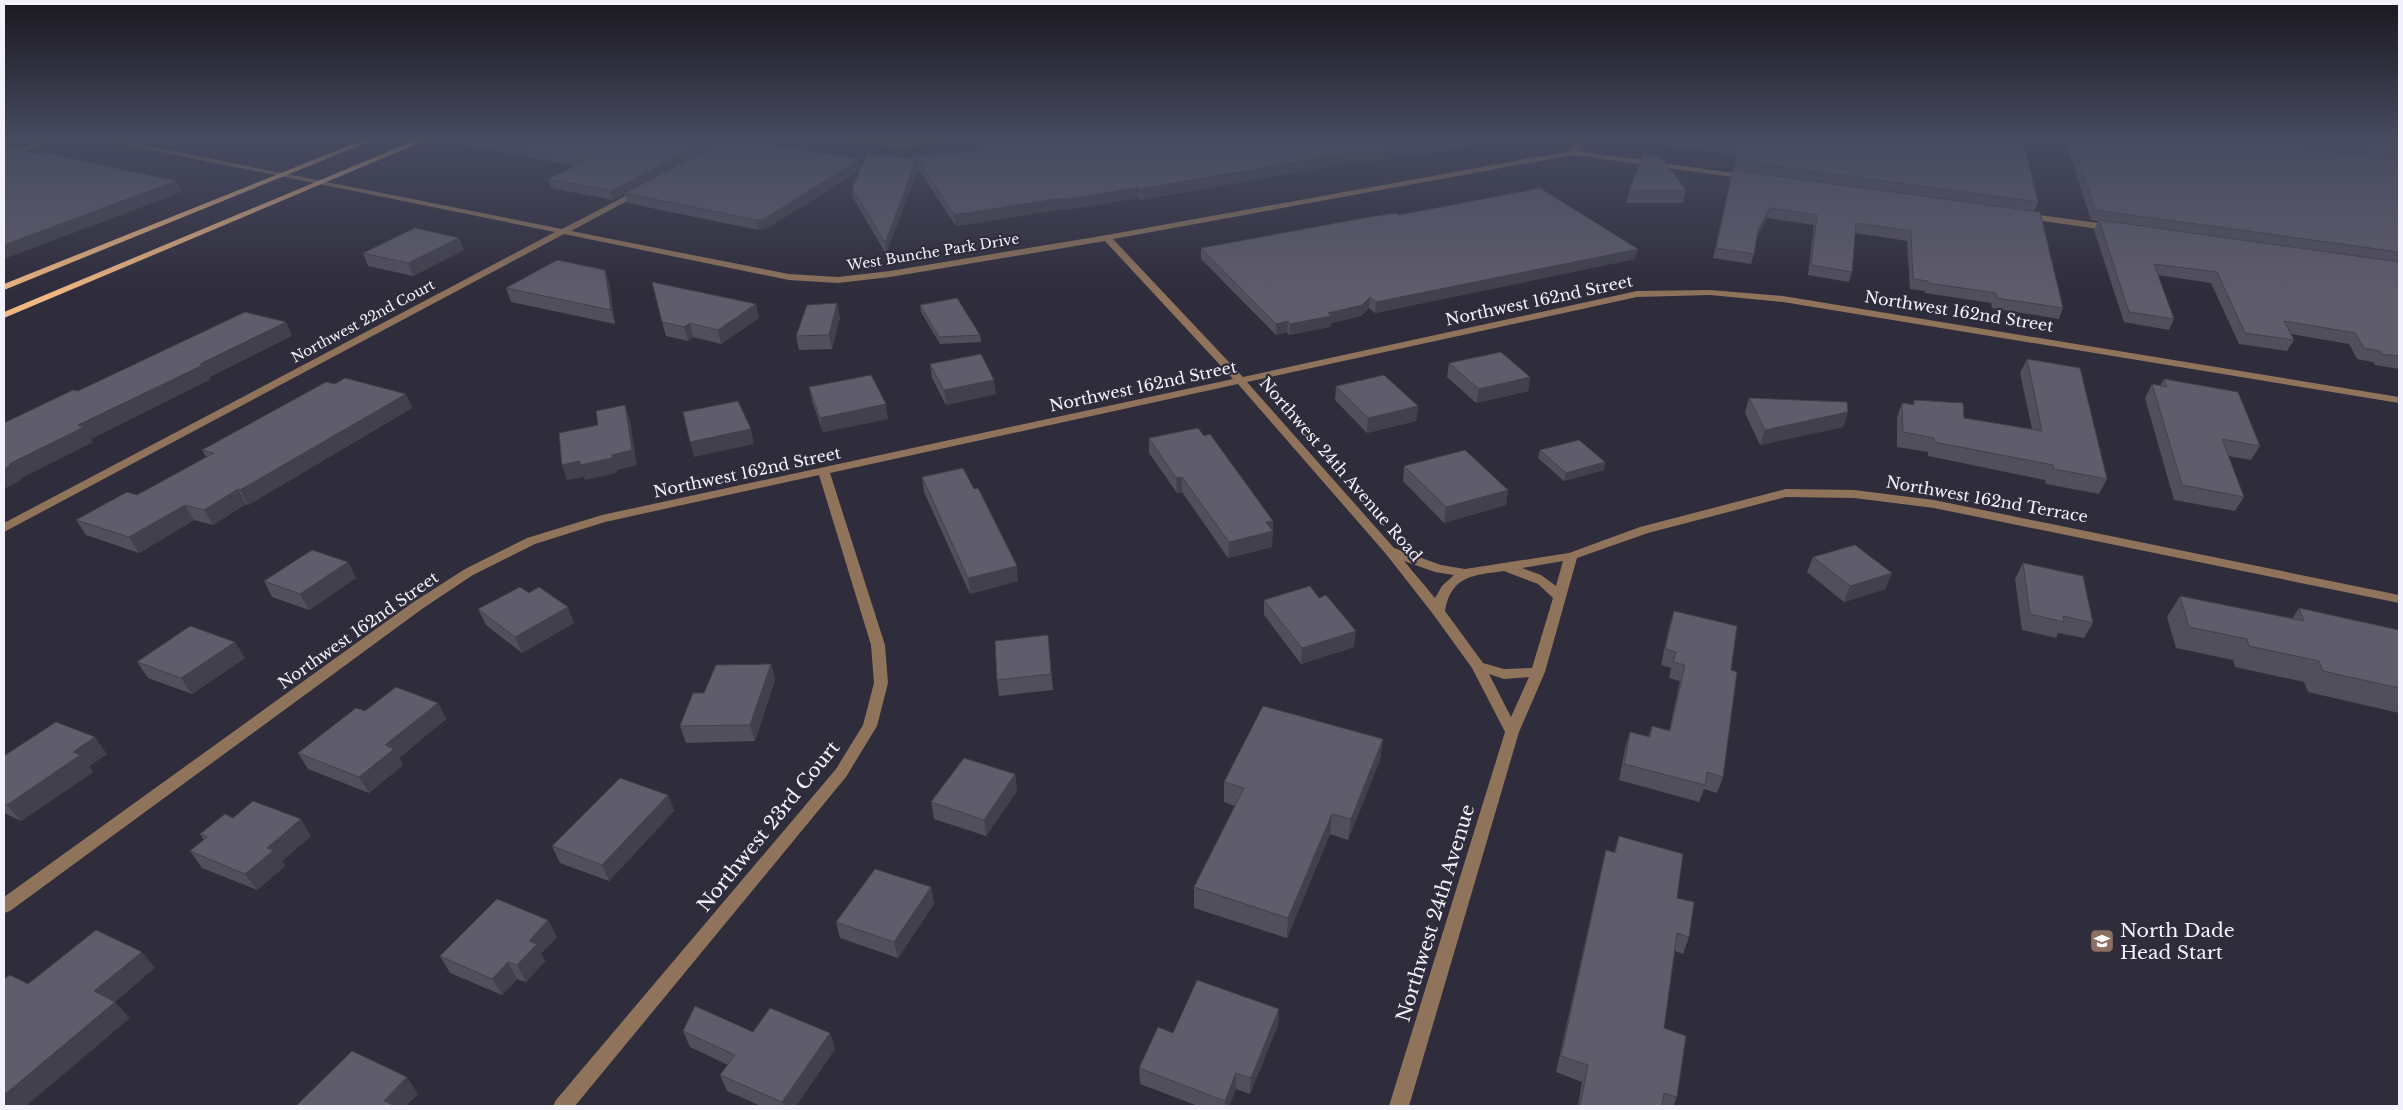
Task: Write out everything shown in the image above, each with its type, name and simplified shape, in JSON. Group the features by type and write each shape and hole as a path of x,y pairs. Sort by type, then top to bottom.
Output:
{"main road":[{"path":"4,287 240,192"},
{"path":"4,315 298,192"}],"street":[{"name":"West Bunche Park Drive","path":"370,192 789,277 838,280 890,274 1107,238 1360,192"},
{"name":"Northwest 22nd Court","path":"4,528 637,192"},
{"path":"2016,214 2124,230"},
{"name":"Northwest 24th Avenue Road","path":"1107,238 1241,381 1390,551 1438,610 1478,666 1512,732"},
{"name":"Northwest 162nd Street","path":"4,906 417,606 469,572 531,541 602,519 1638,294 1694,290 1720,291 1783,299 2399,400"},
{"name":"Northwest 23rd Court","path":"563,1106 840,773 870,726 881,683 878,645 824,472"},
{"name":"Northwest 162nd Terrace","path":"1390,551 1439,569 1465,573 1572,556 1644,530 1786,493 1854,494 1934,504 2399,599"},
{"path":"1512,732 1538,672 1558,596 1572,556"},
{"name":"Northwest 162nd Terrace","path":"1504,566 1534,576 1552,588 1558,596"},
{"name":"Northwest 162nd Terrace","path":"1438,610 1439,601 1448,585 1465,573"},
{"path":"1478,666 1504,674 1538,672"},
{"name":"Northwest 24th Avenue","path":"1399,1106 1512,732"}],"building":[{"path":"4,192 147,192 4,245"},
{"path":"808,192 764,219 756,220 625,193"},
{"path":"854,192 904,192 885,243"},
{"path":"939,192 1111,192 1064,200 1063,198 954,215"},
{"path":"1520,192 1546,192 1638,249 1376,302 1370,297 1362,305 1328,313 1331,316 1290,324 1288,321 1276,324 1201,248 1369,217 1396,213 1399,215"},
{"path":"1728,192 1892,192 2040,212 2063,308 1997,298 1996,293 1913,279 1911,231 1856,223 1852,272 1811,265 1817,215 1770,208 1758,230 1754,254 1716,248"},
{"path":"1963,192 2036,192 2038,202"},
{"path":"2089,192 2399,192 2399,252 2095,210"},
{"path":"2099,220 2399,262 2399,356 2381,354 2380,351 2364,348 2355,333 2284,321 2294,340 2245,333 2217,272 2154,264 2174,319 2129,312"},
{"path":"415,228 459,238 408,263 363,253"},
{"path":"557,260 605,270 611,310 506,288"},
{"path":"652,282 756,304 718,330 690,323 684,327 662,322"},
{"path":"957,298 980,335 939,337 920,305"},
{"path":"837,303 829,335 796,336 807,305"},
{"path":"245,312 286,322 200,364 203,365 78,425 84,427 9,464 11,465 4,469 4,423 73,390 78,391"},
{"path":"1501,352 1530,377 1479,389 1449,363"},
{"path":"981,354 994,380 944,390 930,364"},
{"path":"2027,359 2080,368 2107,479 2054,469 2053,465 1934,442 1934,438 1903,432 1902,403 1914,405 1914,400 1963,403 1964,418 2042,431"},
{"path":"871,375 886,404 820,418 809,387"},
{"path":"1384,375 1418,406 1368,418 1336,386"},
{"path":"345,378 406,394 204,510 185,505 129,537 76,520 127,492 137,495 214,453 202,450 326,382 335,384"},
{"path":"2164,379 2238,392 2260,446 2222,439 2244,497 2182,485 2152,384 2167,387"},
{"path":"1749,398 1847,402 1848,412 1765,430"},
{"path":"738,401 751,429 690,442 683,412"},
{"path":"625,405 632,450 612,455 612,458 580,465 580,461 562,465 559,433 598,425 596,411"},
{"path":"1198,428 1204,436 1210,434 1273,521 1266,522 1273,531 1229,542 1182,477 1176,478 1149,438"},
{"path":"1579,440 1605,462 1566,473 1540,450"},
{"path":"1465,450 1508,490 1446,507 1404,466"},
{"path":"963,468 974,489 978,488 1017,566 968,578 922,477"},
{"path":"1855,545 1892,573 1850,586 1813,557"},
{"path":"312,550 348,562 300,594 264,581"},
{"path":"2023,563 2083,576 2093,623 2063,616 2064,622 2030,614"},
{"path":"1310,586 1319,598 1326,595 1356,631 1302,648 1264,600"},
{"path":"520,587 529,593 539,587 568,607 515,637 478,609"},
{"path":"2180,596 2304,621 2299,608 2399,630 2399,688 2323,671 2319,661 2249,646 2247,639 2189,627"},
{"path":"1674,611 1737,626 1731,670 1737,672 1723,777 1707,772 1705,785 1624,764 1630,732 1650,737 1652,726 1670,731 1685,665 1673,662 1676,652 1665,649"},
{"path":"190,626 235,642 181,678 137,662"},
{"path":"1048,635 1051,674 997,680 995,641"},
{"path":"771,664 750,725 680,726 693,693 704,693 716,665"},
{"path":"396,687 438,703 385,745 394,749 359,777 298,753 356,708 365,711"},
{"path":"1263,706 1383,739 1351,819 1332,814 1288,918 1194,887 1244,788 1224,782"},
{"path":"56,722 95,737 73,752 80,755 7,805 4,803 4,756"},
{"path":"964,758 1015,774 984,820 931,802"},
{"path":"620,778 668,795 602,865 552,846"},
{"path":"253,801 301,819 267,848 274,850 245,874 190,851 207,837 200,834 225,814 233,818"},
{"path":"1619,836 1683,854 1677,898 1694,902 1689,937 1677,933 1664,1028 1686,1036 1677,1097 1664,1093 1662,1106 1580,1106 1588,1065 1561,1056 1606,850 1615,853"},
{"path":"875,869 931,887 894,942 836,922"},
{"path":"497,899 548,920 529,941 537,944 517,965 508,962 492,979 440,956"},
{"path":"96,930 142,952 94,991 115,1002 4,1095 4,979 10,975 28,984"},
{"path":"1197,980 1279,1009 1251,1078 1236,1073 1225,1101 1139,1068 1158,1027 1173,1033"},
{"path":"695,1006 753,1032 770,1008 830,1033 782,1102 720,1075 735,1055 683,1031"},
{"path":"352,1051 407,1077 384,1101 392,1106 296,1106"}],"place":[{"name":"North Dade Head Start","path":"2102,941"}]}
